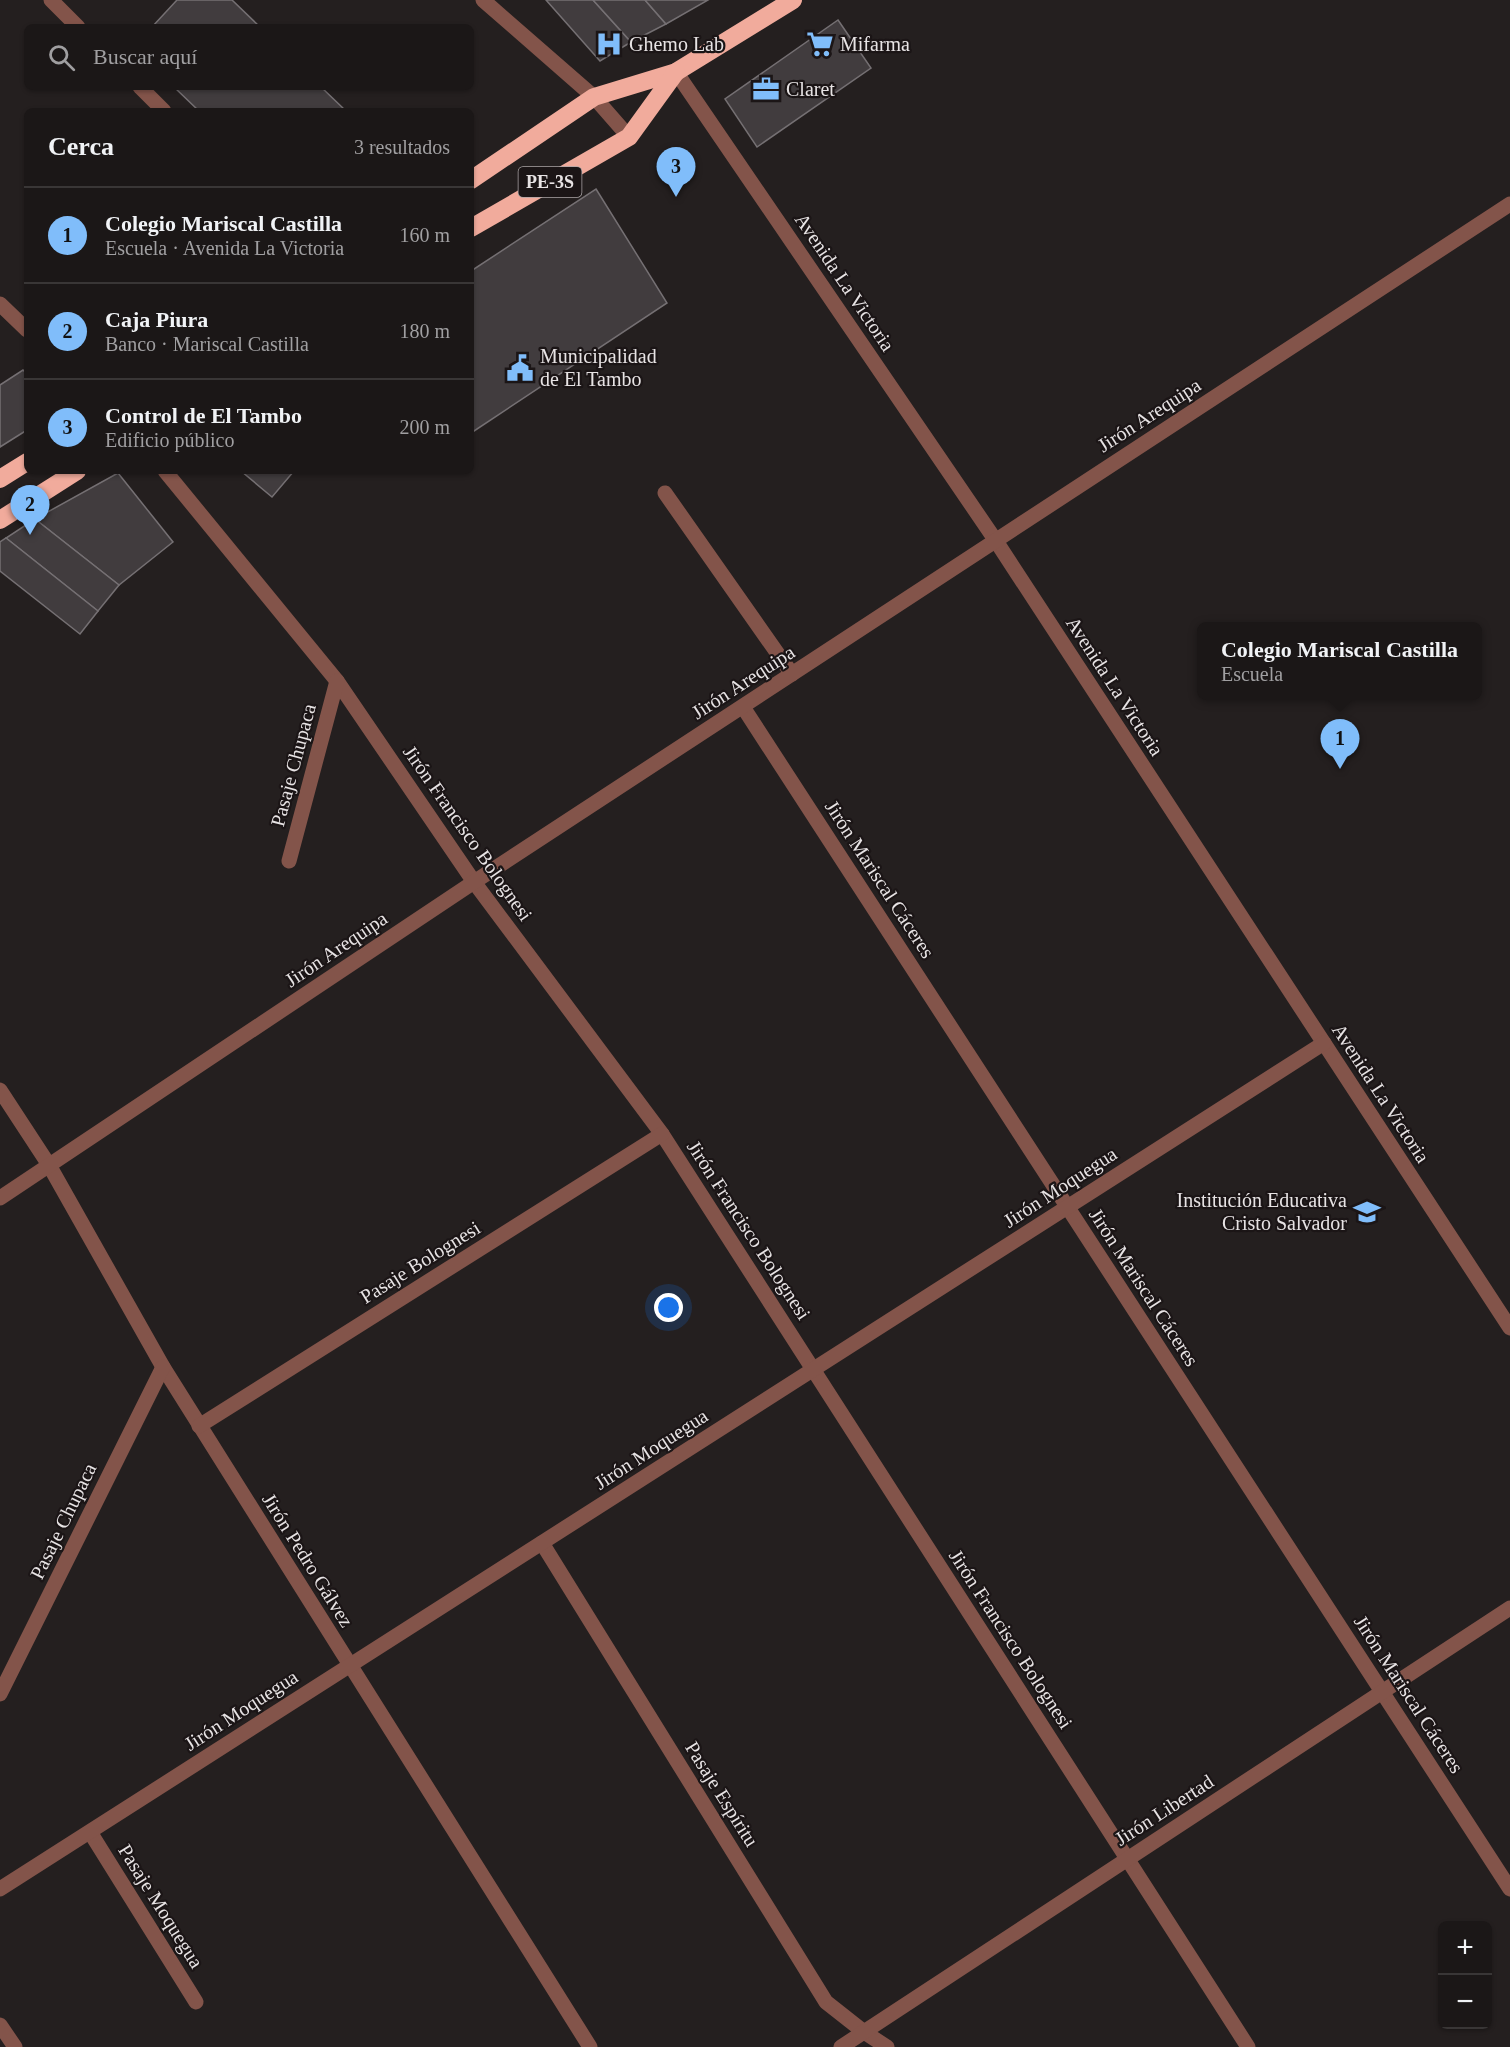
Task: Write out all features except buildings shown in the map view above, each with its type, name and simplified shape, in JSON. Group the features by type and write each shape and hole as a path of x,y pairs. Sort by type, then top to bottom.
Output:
{"highway":[{"name":"PE-3S","path":"474,178 594,98 676,72 793,0"},
{"name":"PE-3S","path":"474,226 629,137 676,72"},
{"path":"0,479 24,464"},
{"path":"0,520 72,474"}],"street":[{"path":"51,0 75,24"},
{"path":"483,0 594,98 629,137"},
{"name":"Avenida La Victoria","path":"676,72 996,541 1510,1328"},
{"path":"143,90 161,108"},
{"name":"Jirón Arequipa","path":"0,1198 474,882 1510,204"},
{"path":"0,304 24,327"},
{"name":"Jirón Francisco Bolognesi","path":"167,474 337,681 474,882 662,1134 1248,2047"},
{"path":"665,493 792,674"},
{"name":"Pasaje Chupaca","path":"289,861 337,681"},
{"name":"Jirón Mariscal Cáceres","path":"743,707 1510,1889"},
{"name":"Jirón Moquegua","path":"0,1889 1324,1043"},
{"name":"Jirón Pedro Gálvez","path":"0,1090 49,1165 163,1367 199,1426 590,2047"},
{"name":"Pasaje Bolognesi","path":"199,1426 662,1134"},
{"name":"Pasaje Chupaca","path":"0,1694 163,1367"},
{"name":"Pasaje Espíritu","path":"542,1543 826,2002 887,2047"},
{"name":"Jirón Libertad","path":"841,2047 1510,1608"},
{"name":"Pasaje Moquegua","path":"90,1832 196,2002"},
{"path":"0,2025 15,2047"}],"place":[{"name":"Ghemo Lab","path":"609,44"},
{"name":"Mifarma","path":"820,44"},
{"name":"Claret","path":"766,89"},
{"name":"Control de El Tambo","path":"676,197"},
{"name":"Municipalidad de El Tambo","path":"520,368"},
{"name":"Caja Piura","path":"30,535"},
{"name":"Colegio Mariscal Castilla","path":"1340,769"},
{"name":"Institución Educativa Cristo Salvador","path":"1367,1212"}]}
